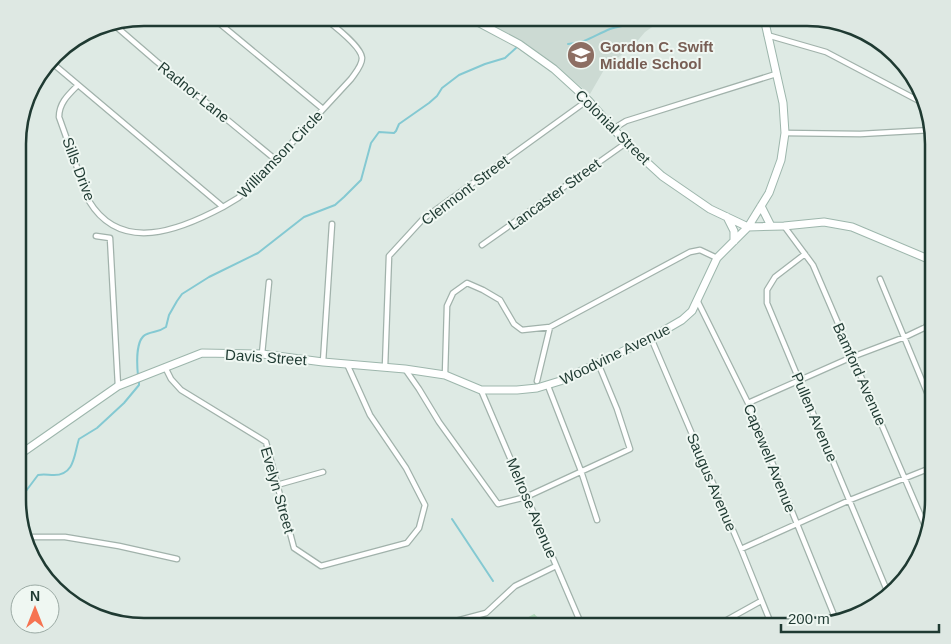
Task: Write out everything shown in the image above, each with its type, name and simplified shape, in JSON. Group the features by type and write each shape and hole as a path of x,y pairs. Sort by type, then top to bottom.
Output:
{"main road":[{"name":"Colonial Street","path":"485,26 519,44 554,70 588,100 626,143 662,176 710,210 748,226 784,226 824,222 852,227 924,257"},
{"path":"717,258 748,226 769,193 781,160 785,133 783,103 765,26"},
{"path":"761,206 771,226"},
{"path":"726,217 734,231 734,241"},
{"name":"Woodvine Avenue","path":"537,385 548,386 651,338 682,320 692,310 717,258"},
{"name":"Davis Street","path":"26,450 69,418 121,385 202,353 262,354 323,362 405,369 446,375 481,390 516,390 537,385"}],"street":[{"path":"225,26 323,110"},
{"name":"Williamson Circle","path":"56,67 223,207 238,198 253,185 323,110 358,69 362,58 360,52 334,26"},
{"name":"Radnor Lane","path":"119,29 276,160"},
{"path":"767,35 826,52 916,98"},
{"path":"613,129 626,120 776,74"},
{"name":"Sills Drive","path":"78,85 61,104 59,117 89,201 94,210 104,219 124,231 156,232 175,228 223,207"},
{"name":"Clermont Street","path":"385,367 389,256 423,219 588,100"},
{"path":"785,133 860,134 923,130"},
{"name":"Lancaster Street","path":"482,245 626,143"},
{"path":"323,362 332,224"},
{"name":"Bamford Avenue","path":"784,226 813,265 922,519"},
{"path":"96,236 110,238 121,385"},
{"path":"446,375 447,306 453,293 467,283 484,290 500,300 514,324 522,330 550,327 690,252 700,250 717,258"},
{"name":"Pullen Avenue","path":"805,254 775,277 767,290 768,303 885,587"},
{"path":"880,279 924,384"},
{"path":"262,354 269,282"},
{"name":"Capewell Avenue","path":"697,300 748,403 834,614"},
{"path":"537,385 550,327"},
{"path":"748,403 852,357 906,338 924,328"},
{"name":"Saugus Avenue","path":"651,338 768,617"},
{"name":"Evelyn Street","path":"165,367 171,379 181,390 266,442 294,548 321,566 407,543 419,528 425,505 406,468 370,415 346,363"},
{"path":"405,369 439,422 498,504 526,497 630,449 617,409 598,363"},
{"path":"548,386 581,470 597,520"},
{"name":"Melrose Avenue","path":"481,390 578,617"},
{"path":"741,549 850,500 924,471"},
{"path":"277,485 323,472"},
{"path":"32,537 65,538 119,546 177,559"},
{"path":"469,618 486,613 515,586 556,566"},
{"path":"732,617 761,601"}],"shaded area":[{"name":"Gordon C. Swift Middle School","path":"494,26 654,26 645,32 634,45 605,68 590,94 528,45"}],"green space":[{"path":"534,614 538,617 528,617"}],"waterway":[{"path":"568,44 584,41 610,29 623,26"},
{"path":"138,376 137,366 140,341 147,334 166,327 169,315 182,294 209,277 258,253 304,217 335,205 361,180 371,143 379,132 394,133 399,124 429,103 442,88 459,75 505,58 516,48"},
{"path":"26,491 38,475 61,474 70,468 79,439 97,428 124,403 139,385 139,381"},
{"path":"452,519 493,581"}],"place":[{"name":"Gordon C. Swift Middle School","path":"581,55"}]}
